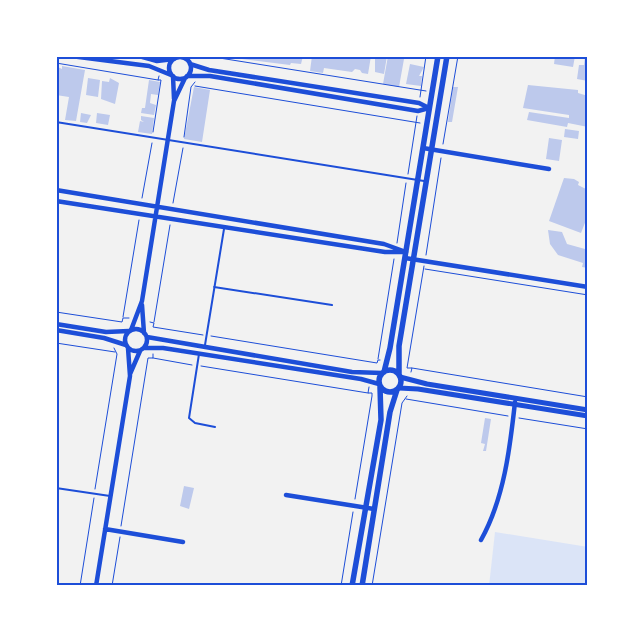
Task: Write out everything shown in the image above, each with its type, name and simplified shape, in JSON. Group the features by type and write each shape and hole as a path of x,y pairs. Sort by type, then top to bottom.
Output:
{"main road":[{"path":"352,586 382,411 380,386 387,362 406,255 438,56"},
{"path":"362,586 390,412 401,383 399,376 399,346 447,56"},
{"path":"429,108 439,110"},
{"path":"383,372 394,371 399,376"},
{"path":"380,386 390,393 398,389"}],"street":[{"path":"71,56 149,66 178,79 210,76 418,111 429,108"},
{"path":"139,56 152,60 183,58 209,70 419,104 429,108"},
{"path":"130,376 126,336 136,320 142,302 174,101 170,65 175,58"},
{"path":"174,101 190,70 189,61"},
{"path":"423,148 549,169"},
{"path":"56,190 396,250 414,259 588,288"},
{"path":"56,201 224,227 396,250"},
{"path":"96,586 130,376 142,349 145,335 142,321 142,302"},
{"path":"56,324 106,332 138,329 156,340 372,373 383,372"},
{"path":"56,330 104,338 134,351 154,347 199,353 370,382 380,386"},
{"path":"399,376 410,380 588,416"},
{"path":"398,389 408,388 588,410"},
{"path":"481,540 490,522 501,490 515,401"},
{"path":"286,495 374,509"},
{"path":"105,528 183,542"}],"lane":[{"path":"56,122 427,182"},
{"path":"205,348 224,227"},
{"path":"214,287 332,305"},
{"path":"199,353 189,418 194,423 216,428"},
{"path":"56,488 110,496"}],"path":[{"path":"207,56 432,92"},
{"path":"419,104 426,56"},
{"path":"458,56 407,368 588,397"},
{"path":"56,63 158,80"},
{"path":"141,205 161,80"},
{"path":"194,86 427,124"},
{"path":"172,210 192,87"},
{"path":"378,360 418,111"},
{"path":"56,312 122,322 140,214"},
{"path":"171,218 153,327 377,363 378,360 387,362"},
{"path":"424,268 588,295"},
{"path":"123,318 136,320"},
{"path":"142,321 154,322"},
{"path":"156,340 157,327"},
{"path":"56,343 116,352"},
{"path":"152,358 154,347"},
{"path":"80,586 117,357"},
{"path":"112,586 148,358 192,365"},
{"path":"372,373 374,362"},
{"path":"202,366 372,394 341,586"},
{"path":"410,380 412,368"},
{"path":"368,393 370,382"},
{"path":"406,399 408,388"},
{"path":"372,586 403,398 588,429"}],"shaded area":[{"path":"495,532 588,547 588,586 489,586"}],"building":[{"path":"242,56 303,56 301,64 291,63 290,65 242,59"},
{"path":"312,56 371,56 368,74 355,69 352,72 324,68 323,73 310,71"},
{"path":"375,56 387,56 384,74 375,72"},
{"path":"388,56 404,59 399,87 383,84"},
{"path":"555,56 575,56 573,67 554,64"},
{"path":"585,56 588,56 588,81 577,79 579,65 584,65"},
{"path":"410,64 424,67 419,76 422,76 421,86 406,84"},
{"path":"56,66 62,69 62,66 85,70 76,121 65,120 69,97 56,95"},
{"path":"88,78 100,80 98,97 86,95"},
{"path":"110,78 119,83 115,104 101,99 102,81 109,82"},
{"path":"149,80 160,82 158,95 151,94 150,103 156,105 154,115 141,113 142,108 145,108"},
{"path":"528,85 578,90 578,93 588,96 588,127 568,123 567,127 527,120 529,112 569,118 569,115 523,108"},
{"path":"194,87 210,90 202,142 184,139"},
{"path":"453,87 458,87 452,122 448,122"},
{"path":"81,113 91,115 87,123 80,122"},
{"path":"97,113 110,115 108,125 96,123"},
{"path":"141,116 154,118 152,134 138,132 140,121 144,122 141,120"},
{"path":"565,129 579,131 578,139 564,137"},
{"path":"549,138 562,140 559,161 546,159"},
{"path":"564,178 574,179 579,182 578,185 588,190 588,215 581,233 549,221"},
{"path":"548,230 562,232 567,244 585,249 585,253 588,253 588,268 582,267 583,263 558,255 550,244"},
{"path":"485,418 491,419 486,451 483,451 485,444 481,443"},
{"path":"184,486 194,488 189,509 180,506"}]}
